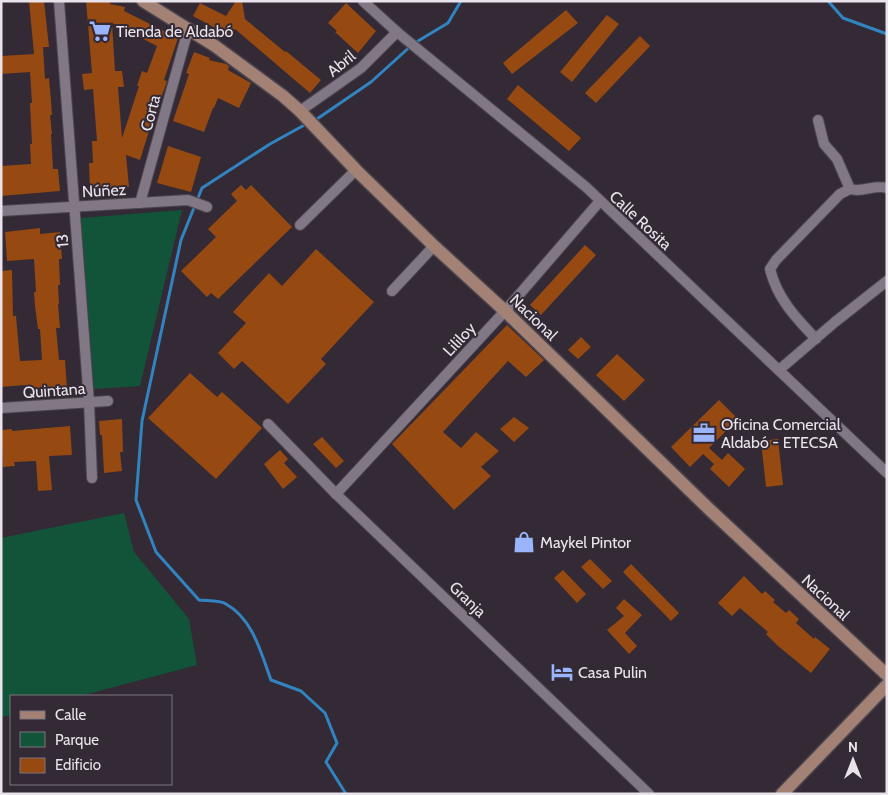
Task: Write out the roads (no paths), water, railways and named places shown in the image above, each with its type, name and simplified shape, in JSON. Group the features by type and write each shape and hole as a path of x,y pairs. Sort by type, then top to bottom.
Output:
{"street":[{"name":"13","path":"59,1 89,402 92,478"},
{"name":"Nacional","path":"143,1 215,46 283,96 303,114 356,170 434,246 505,311 709,509 887,676"},
{"name":"Calle Rosita","path":"363,1 397,32 586,188 887,473"},
{"name":"Corta","path":"140,203 188,30"},
{"name":"Abril","path":"303,114 361,68 397,32"},
{"path":"818,120 824,144 837,159 850,189"},
{"path":"300,225 356,170"},
{"path":"816,339 790,311 773,280 770,269 776,260 840,194 850,189 858,191 881,186 887,188"},
{"name":"Núñez","path":"1,211 188,200 206,208"},
{"name":"Lililoy","path":"336,494 505,311 600,201"},
{"path":"392,291 434,246"},
{"path":"779,370 887,281"},
{"name":"Quintana","path":"1,408 108,401"},
{"name":"Granja","path":"268,424 336,494 650,794"},
{"path":"782,794 887,684"}],"waterway":[{"path":"314,121 371,82 413,44 448,23 461,1"},
{"path":"828,1 843,18 887,34"},
{"path":"308,123 270,144 202,188 181,240 142,421 136,500 156,552 199,600 223,603 235,610 243,618 255,638 271,680 301,691 325,713 337,743 326,762 346,794"}],"place":[{"name":"Tienda de Aldabó","path":"100,31"},
{"name":"Oficina Comercial Aldabó - ETECSA","path":"704,433"},
{"name":"Maykel Pintor","path":"524,542"},
{"name":"Casa Pulin","path":"562,672"}]}
